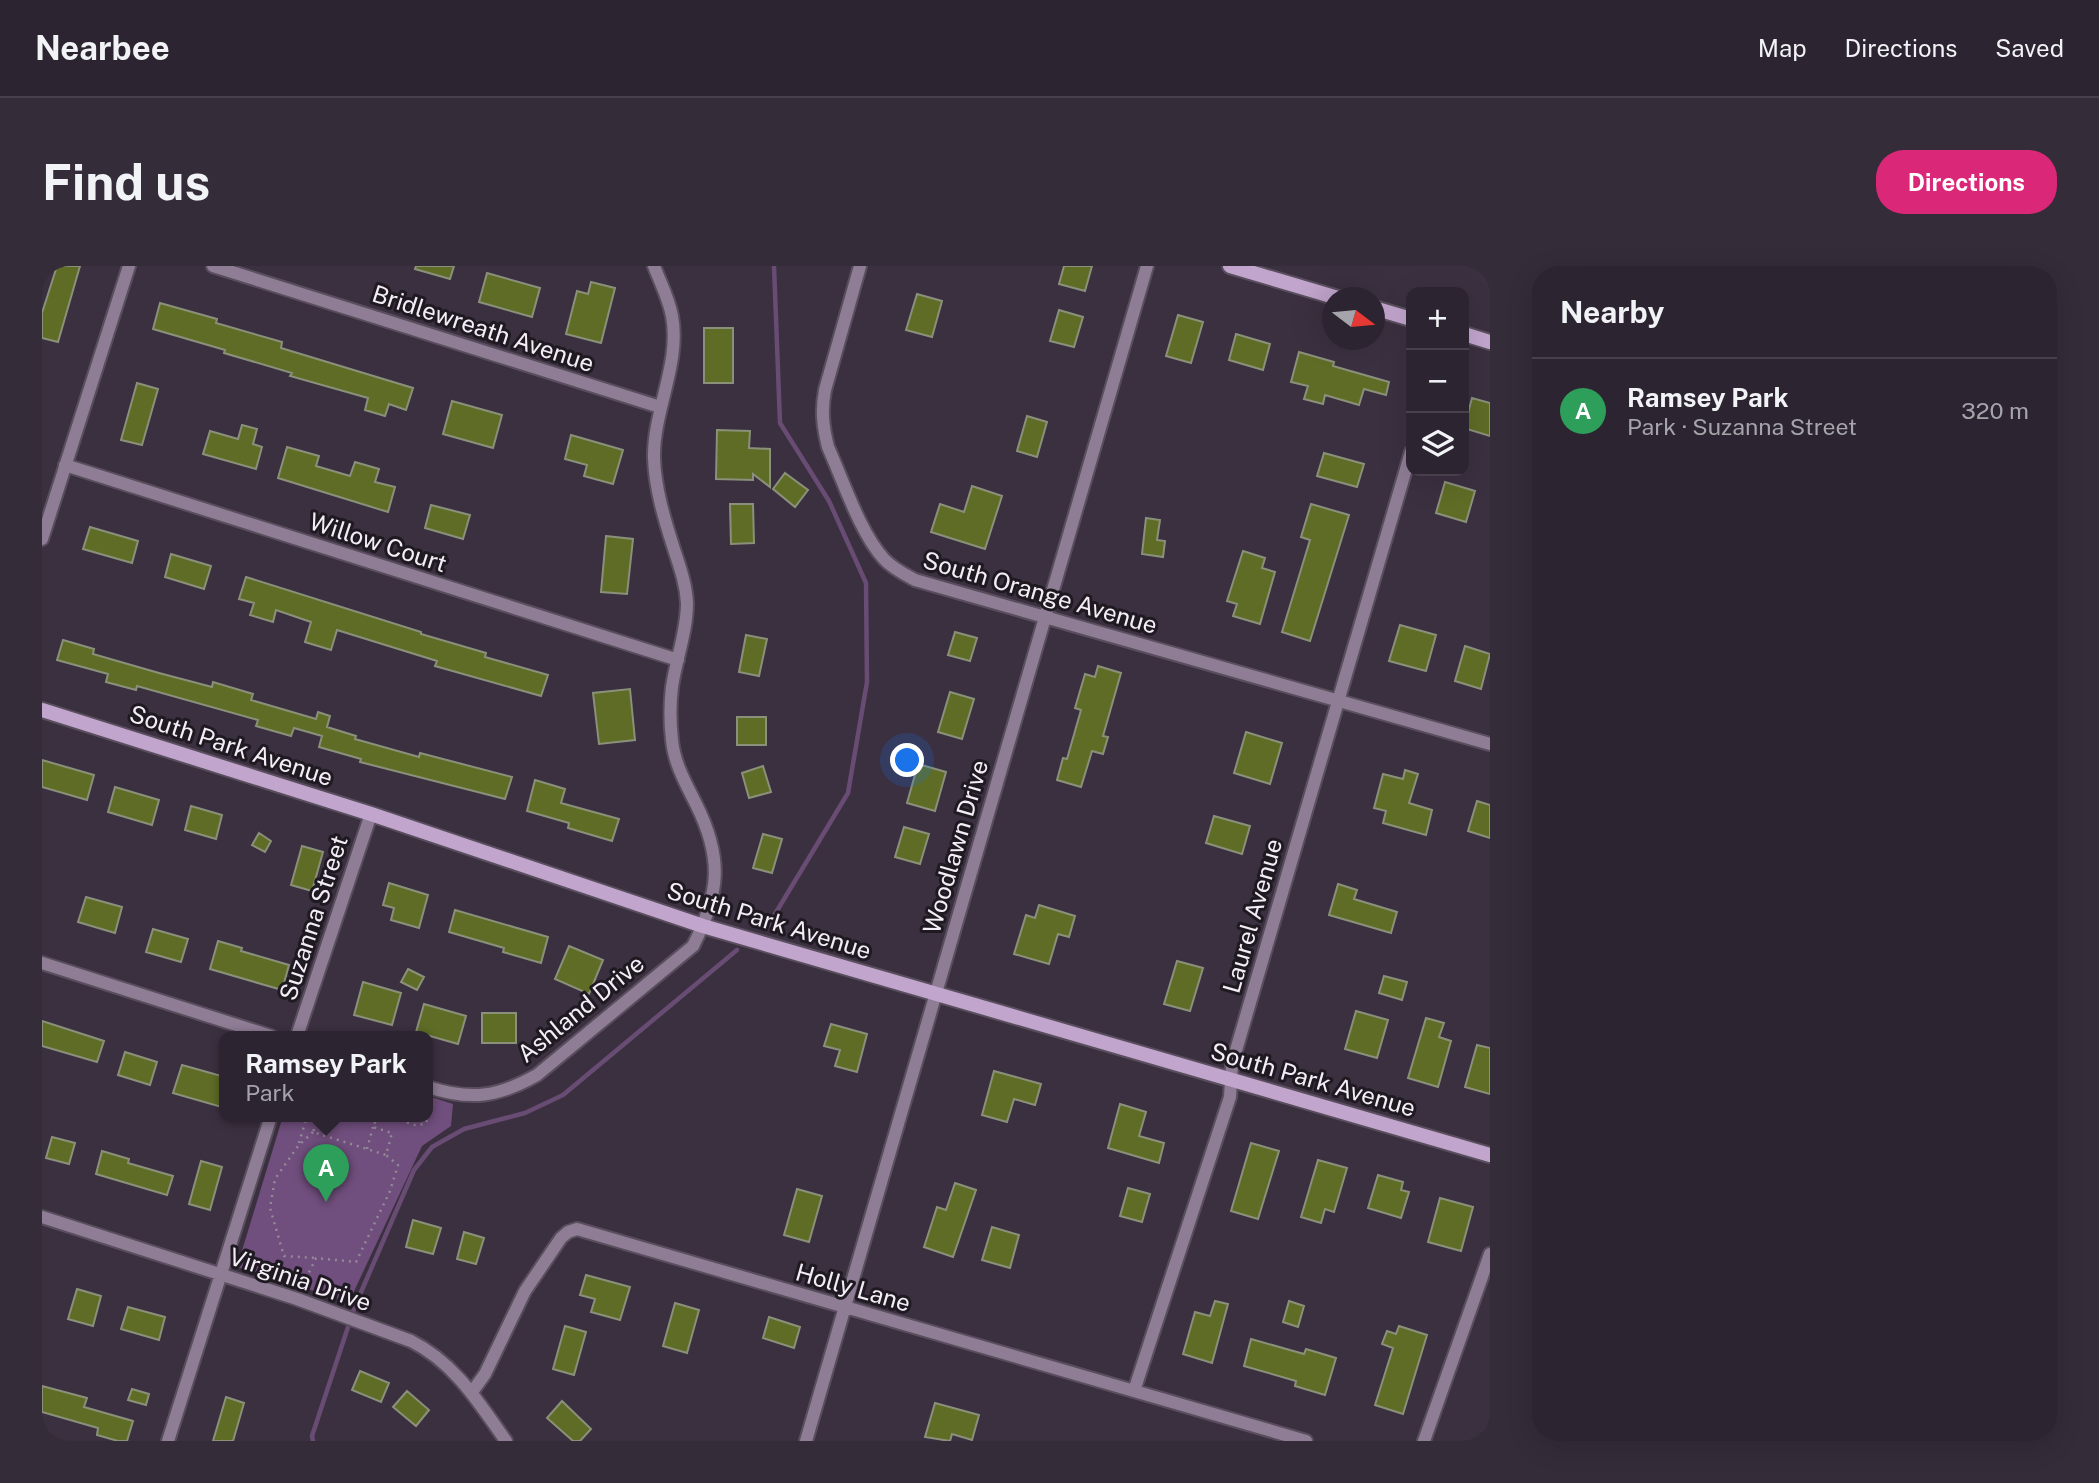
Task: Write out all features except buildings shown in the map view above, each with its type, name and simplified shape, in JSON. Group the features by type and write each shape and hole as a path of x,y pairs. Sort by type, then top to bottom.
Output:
{"street":[{"path":"42,539 129,266"},
{"name":"Bridlewreath Avenue","path":"214,266 660,407"},
{"path":"654,266 672,317 673,344 660,407 654,456 663,510 685,584 685,624 672,687 672,742 680,771 702,815 714,858 716,880 704,926"},
{"name":"South Orange Avenue","path":"860,266 821,411 828,447 871,543 885,560 915,580 1490,744"},
{"name":"Woodlawn Drive","path":"806,1441 1147,266"},
{"path":"1230,266 1322,293"},
{"path":"1385,311 1406,318"},
{"path":"1469,336 1490,342"},
{"name":"Willow Court","path":"65,466 678,660"},
{"name":"Laurel Avenue","path":"1134,1391 1230,1097 1232,1064 1406,469"},
{"name":"South Park Avenue","path":"42,710 371,814 704,926 1490,1155"},
{"name":"Suzanna Street","path":"299,1031 371,814"},
{"name":"Ashland Drive","path":"433,1089 470,1096 495,1094 537,1075 693,946 704,926"},
{"path":"42,963 255,1031"},
{"path":"168,1441 269,1122"},
{"name":"Virginia Drive","path":"42,1217 297,1299 425,1348 454,1371 506,1441"},
{"name":"Holly Lane","path":"472,1392 485,1374 525,1291 561,1238 573,1230 582,1230 1306,1441"},
{"path":"1424,1441 1490,1254"}],"path":[{"path":"298,1146 305,1122"},
{"path":"313,1132 386,1155 398,1165 390,1191 356,1262 284,1256 270,1208 275,1179 305,1137 313,1132 317,1122"},
{"path":"367,1149 375,1122"},
{"path":"406,1122 415,1125 426,1122"},
{"path":"373,1127 392,1133 386,1155"},
{"path":"297,1299 316,1258"}],"shaded area":[{"path":"433,1098 453,1104 451,1126 422,1146 349,1302 237,1267 281,1122 433,1122"}],"waterway":[{"path":"766,929 848,793 867,682 866,583 829,501 780,423 774,266"},
{"path":"313,1441 312,1436 355,1306 414,1170 432,1147 464,1129 525,1113 563,1095 737,950"}],"place":[{"name":"Ramsey Park","path":"326,1202"}]}
